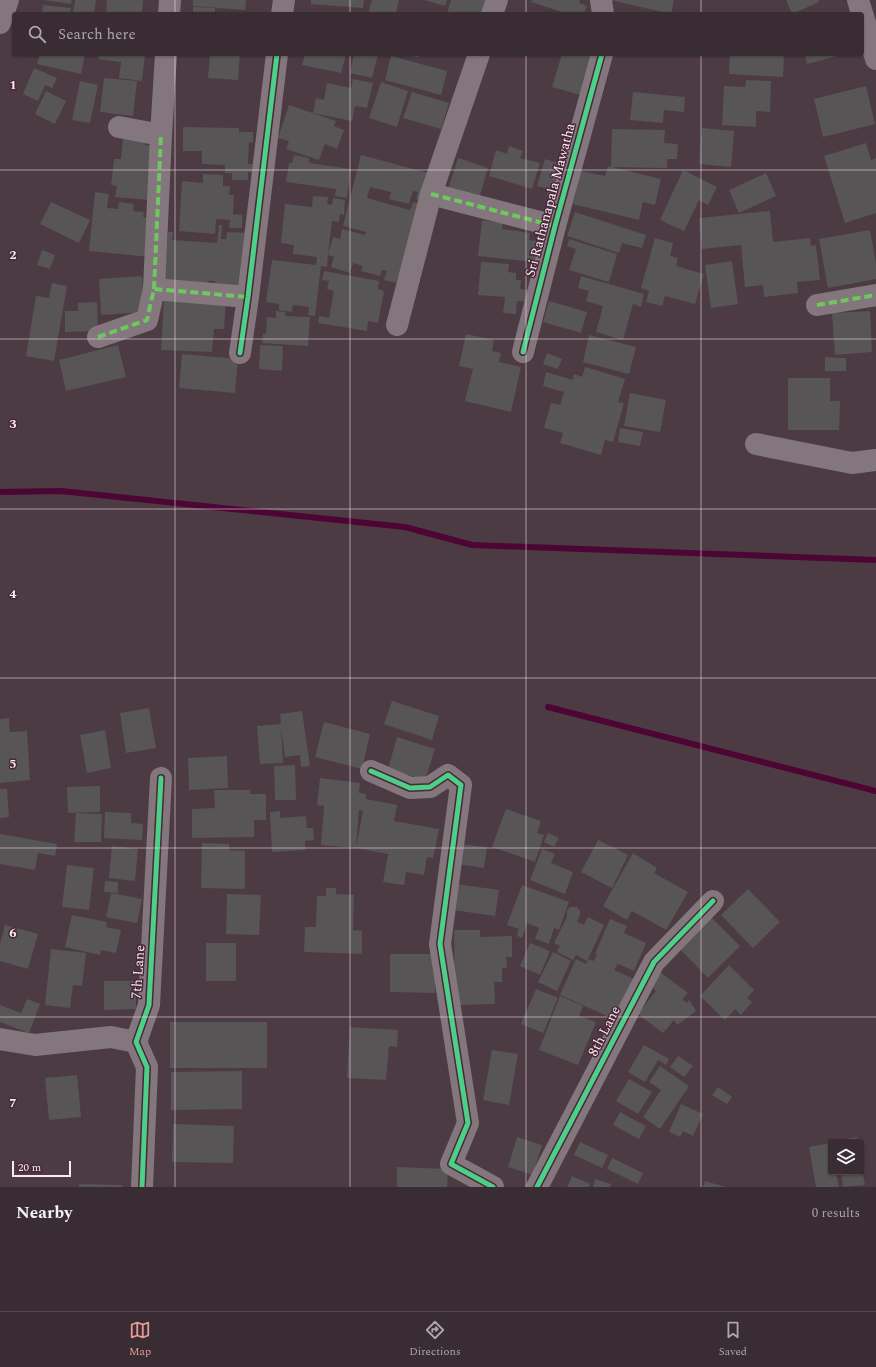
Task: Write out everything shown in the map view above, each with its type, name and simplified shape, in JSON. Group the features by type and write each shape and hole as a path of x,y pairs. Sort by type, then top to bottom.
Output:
{"street":[{"path":"0,24 8,0"},
{"path":"169,12 170,0"},
{"path":"282,12 284,0"},
{"path":"493,12 497,0"},
{"path":"601,0 603,12"},
{"path":"864,2 876,59"},
{"path":"98,337 147,320 154,289 166,56"},
{"path":"240,353 277,56"},
{"path":"397,325 431,194 478,56"},
{"name":"Sri Rathanapala Mawatha","path":"523,352 555,226 601,56"},
{"path":"119,127 161,135"},
{"path":"431,194 555,226"},
{"path":"154,289 248,297"},
{"path":"817,304 876,295"},
{"path":"756,444 852,463 876,460"},
{"path":"371,771 410,788 430,787 448,775 461,785 440,944 468,1123 451,1164 493,1187"},
{"name":"7th Lane","path":"136,1042 149,1005 161,778"},
{"name":"8th Lane","path":"537,1187 654,962 713,901"},
{"path":"0,1039 35,1045 111,1037 136,1042 147,1067 142,1187"}],"building":[{"path":"43,0 72,0 71,4"},
{"path":"75,0 96,0 94,12 73,12"},
{"path":"107,0 143,0 142,12 106,12"},
{"path":"193,0 246,0 245,10 193,6"},
{"path":"311,0 364,0 363,8 311,4"},
{"path":"372,0 399,0 396,12 369,12"},
{"path":"424,0 447,0 445,6"},
{"path":"451,0 493,0 490,12 448,12"},
{"path":"532,0 580,0 579,3 587,6 585,12 563,12 531,2"},
{"path":"611,0 674,0 671,12 662,12"},
{"path":"786,0 818,0 819,2 796,12 791,12"},
{"path":"43,5 71,8 70,12 42,12"},
{"path":"193,7 215,8 215,12 193,12"},
{"path":"39,56 85,56 81,74 37,64"},
{"path":"99,56 145,56 142,81 119,78 121,62 98,59"},
{"path":"210,56 240,56 238,80 208,78"},
{"path":"304,56 345,56 341,73 302,65"},
{"path":"354,56 378,56 372,78 350,73"},
{"path":"391,56 447,71 441,95 385,80"},
{"path":"561,56 591,56 580,95 552,87"},
{"path":"730,56 784,56 783,77 729,74"},
{"path":"805,56 837,56 807,64"},
{"path":"34,68 57,78 52,88 45,85 38,101 23,94"},
{"path":"104,78 137,81 133,116 100,112"},
{"path":"353,79 373,83 367,108 355,106 352,121 313,113 316,98 324,100 327,83 351,88"},
{"path":"746,80 771,81 770,112 756,111 756,127 722,125 724,86 745,87"},
{"path":"80,81 98,85 90,123 72,120"},
{"path":"381,82 408,91 397,127 369,118"},
{"path":"866,86 875,124 823,137 814,99"},
{"path":"46,91 66,101 55,124 35,114"},
{"path":"412,92 449,103 441,129 403,118"},
{"path":"633,92 685,97 684,112 664,110 663,123 630,120"},
{"path":"289,105 336,121 334,126 344,130 337,149 325,144 319,160 286,149 289,141 278,138"},
{"path":"183,127 239,128 239,132 253,132 253,143 249,142 248,164 257,164 256,173 248,172 248,180 232,180 232,173 225,173 225,165 202,164 202,151 183,151"},
{"path":"702,128 734,131 731,167 699,164"},
{"path":"612,129 665,130 664,143 678,144 677,159 667,159 667,168 611,167"},
{"path":"123,137 146,139 145,145 154,146 149,200 115,197 117,186 111,185 114,159 121,159"},
{"path":"866,143 871,160 876,158 876,213 845,223 824,156"},
{"path":"509,146 523,151 520,158 540,163 532,189 489,176 496,150 507,154"},
{"path":"294,155 309,158 309,163 351,169 347,198 335,196 336,189 286,182 289,163 292,163"},
{"path":"361,155 432,174 425,202 416,199 418,192 413,191 409,204 389,199 391,192 370,187 367,198 410,210 413,202 425,205 406,276 399,274 396,283 384,280 387,271 382,270 380,276 361,271 363,266 353,263 350,273 331,267 334,257 328,255 333,237 340,239 342,229 365,235 366,232 343,226"},
{"path":"458,158 488,168 479,199 448,189"},
{"path":"545,159 568,166 559,200 547,196 548,189 537,186"},
{"path":"608,166 661,179 655,205 643,202 639,220 573,204 581,171 605,176"},
{"path":"683,170 717,187 708,205 699,200 684,231 660,220"},
{"path":"766,173 776,196 739,213 729,190"},
{"path":"203,174 223,175 223,186 230,186 229,195 234,195 233,214 242,215 242,228 229,228 230,220 216,219 215,234 179,231 182,181 203,183"},
{"path":"95,192 109,194 107,208 118,209 119,202 134,204 133,211 144,212 143,217 154,218 150,257 89,251"},
{"path":"313,196 328,197 327,204 332,205 333,198 345,200 344,215 340,214 339,222 332,221 327,267 321,266 315,316 308,315 309,307 293,305 292,312 279,310 279,304 266,302 272,260 316,265 317,257 293,254 294,245 281,243 285,204 312,207"},
{"path":"51,202 90,220 79,243 40,224"},
{"path":"770,211 773,242 810,238 811,246 816,245 820,280 797,282 798,293 764,297 763,285 745,287 741,245 702,249 699,218"},
{"path":"575,212 646,235 642,248 622,243 619,253 567,236"},
{"path":"482,220 503,223 502,229 530,233 529,240 538,241 537,246 543,247 541,263 478,256"},
{"path":"219,225 222,225 221,239 226,239 227,232 251,233 247,291 214,288 215,281 208,281 208,287 164,284 168,232 173,232 172,240 217,243"},
{"path":"870,230 876,263 876,279 828,288 819,239"},
{"path":"655,238 673,243 670,256 678,258 676,266 704,274 695,304 665,296 662,306 646,302 649,291 641,288"},
{"path":"569,239 617,254 609,282 569,270 576,249 567,246"},
{"path":"42,250 55,255 50,269 37,265"},
{"path":"732,261 738,304 711,308 705,265"},
{"path":"481,262 509,264 508,272 516,273 516,280 521,280 520,289 528,290 527,302 517,301 516,314 503,313 505,297 478,295"},
{"path":"324,271 379,281 378,289 384,291 378,323 368,321 367,331 318,323 319,316 329,318 334,291 327,289 329,281 322,280"},
{"path":"142,276 145,312 101,315 99,279"},
{"path":"581,276 644,294 641,307 633,304 623,340 596,332 603,306 586,301 589,291 578,288"},
{"path":"52,283 67,286 54,361 26,356 36,296 49,298"},
{"path":"164,296 226,299 224,329 214,329 212,352 161,350"},
{"path":"549,301 587,312 581,333 543,322"},
{"path":"97,302 98,331 65,332 65,311 78,311 78,303"},
{"path":"276,311 286,312 285,316 310,317 308,346 262,343 263,334 266,334 267,317 276,318"},
{"path":"870,311 872,352 835,355 832,313"},
{"path":"466,334 494,340 492,351 501,353 499,362 521,367 511,412 465,401 473,369 459,366"},
{"path":"589,335 636,347 629,374 583,362"},
{"path":"118,345 126,377 66,391 59,360"},
{"path":"260,345 283,346 282,371 259,369"},
{"path":"547,353 562,359 558,369 543,364"},
{"path":"182,354 238,359 235,393 179,388"},
{"path":"825,357 846,358 846,371 825,371"},
{"path":"585,367 625,379 618,402 624,403 613,442 605,440 601,455 560,443 563,433 544,428 551,403 560,405 564,392 543,386 546,372 573,380 574,374 582,377"},
{"path":"788,378 830,378 830,401 840,401 839,430 788,430"},
{"path":"630,393 666,400 660,432 624,426"},
{"path":"620,428 643,432 640,446 618,442"},
{"path":"392,701 439,716 432,740 384,724"},
{"path":"149,708 156,748 126,753 120,713"},
{"path":"302,711 310,766 301,767 300,755 285,757 281,728 283,763 260,764 257,726 281,724 280,714"},
{"path":"9,718 10,732 27,731 30,780 0,783 0,719"},
{"path":"324,722 370,734 362,769 315,757"},
{"path":"105,730 111,768 87,773 80,735"},
{"path":"397,737 435,749 425,780 388,769"},
{"path":"227,756 228,788 189,790 188,758"},
{"path":"295,765 296,800 275,800 274,766"},
{"path":"320,778 360,783 359,793 366,794 366,799 397,805 394,821 439,829 433,858 427,857 424,875 406,872 404,885 383,882 388,854 356,848 321,845 324,806 317,805","holes":["359,810 363,811 356,848"]},
{"path":"100,786 100,812 68,813 67,787"},
{"path":"0,789 7,789 9,817 0,818"},
{"path":"214,790 250,790 250,794 266,794 266,820 254,820 254,837 192,838 192,809 215,808"},
{"path":"506,809 541,821 537,833 544,835 535,862 492,847"},
{"path":"280,811 280,818 306,816 307,828 313,828 314,840 305,841 305,850 272,852 270,812"},
{"path":"105,812 131,813 131,823 143,824 142,840 104,838"},
{"path":"76,813 102,814 101,842 74,842"},
{"path":"548,833 559,838 554,847 544,842"},
{"path":"0,834 57,844 55,856 38,853 35,870 0,864"},
{"path":"598,840 628,855 612,888 581,872"},
{"path":"202,843 229,844 229,850 245,851 245,889 201,888"},
{"path":"460,844 487,847 484,868 458,864"},
{"path":"112,846 138,849 135,881 109,878"},
{"path":"542,849 555,854 551,863 573,872 565,894 530,880"},
{"path":"633,853 657,868 654,873 688,892 666,930 632,911 627,920 603,906"},
{"path":"67,865 94,868 89,910 62,907"},
{"path":"105,881 118,882 118,893 104,892"},
{"path":"456,884 499,890 495,916 453,910"},
{"path":"522,885 569,902 559,930 554,928 549,944 535,939 539,928 527,923 522,938 517,936 519,929 507,925"},
{"path":"326,888 336,888 336,894 354,895 353,930 362,931 362,954 304,952 305,927 316,927 317,896 326,896"},
{"path":"748,889 780,922 753,948 721,915"},
{"path":"111,893 142,899 137,923 106,917"},
{"path":"227,894 261,895 259,935 226,934"},
{"path":"570,907 577,907 580,911 577,922 584,925 588,917 604,925 587,961 576,955 573,960 557,952 560,946 554,943 567,917 567,910"},
{"path":"72,915 107,922 106,927 121,930 116,953 101,950 100,955 65,947"},
{"path":"711,917 740,946 708,978 679,948"},
{"path":"610,919 627,926 624,933 646,943 634,971 618,964 614,970 634,979 616,1020 560,995 576,959 586,964 589,959 594,961 597,954 595,954"},
{"path":"5,925 38,934 28,969 0,961 0,944"},
{"path":"454,930 480,930 480,937 512,936 512,957 506,957 507,968 502,968 502,982 494,982 495,1004 455,1005"},
{"path":"206,943 236,943 236,981 206,981"},
{"path":"530,943 550,951 540,975 520,966"},
{"path":"51,949 86,953 82,986 73,985 70,1008 45,1005"},
{"path":"553,952 571,961 557,991 538,982"},
{"path":"390,954 435,954 435,993 390,992"},
{"path":"729,965 754,990 747,998 752,1002 741,1015 735,1009 725,1020 700,996"},
{"path":"660,972 688,993 682,999 687,1003 689,1000 696,1011 677,1025 674,1020 663,1033 638,1014 656,991 650,986"},
{"path":"104,981 136,981 136,1009 104,1010"},
{"path":"536,989 558,998 543,1033 521,1024"},
{"path":"560,996 583,1006 579,1016 596,1022 578,1065 539,1050"},
{"path":"27,999 40,1004 29,1033 0,1022 0,1005 21,1013"},
{"path":"170,1022 267,1022 267,1068 170,1068"},
{"path":"350,1027 398,1030 397,1047 389,1046 386,1080 347,1078"},
{"path":"644,1045 669,1059 666,1065 658,1060 645,1082 628,1072"},
{"path":"492,1050 518,1054 509,1105 483,1100"},
{"path":"678,1056 693,1066 684,1077 670,1067"},
{"path":"660,1066 689,1086 660,1129 643,1117 661,1090 649,1082"},
{"path":"242,1071 242,1109 171,1110 171,1072"},
{"path":"77,1075 81,1117 49,1120 45,1078"},
{"path":"629,1079 652,1092 638,1114 616,1101"},
{"path":"718,1087 732,1097 727,1104 712,1095"},
{"path":"681,1104 703,1114 693,1136 683,1131 680,1137 669,1132"},
{"path":"620,1112 646,1126 639,1139 613,1125"},
{"path":"173,1124 234,1126 233,1163 172,1162"},
{"path":"517,1137 542,1145 533,1175 508,1167"},
{"path":"857,1137 857,1139 846,1139"},
{"path":"580,1142 608,1155 602,1168 574,1155"},
{"path":"828,1144 828,1175 837,1175 839,1187 816,1187 809,1147"},
{"path":"612,1158 643,1173 638,1184 607,1169"},
{"path":"397,1167 448,1169 447,1187 397,1187"},
{"path":"841,1175 863,1175 865,1185 843,1187"},
{"path":"572,1176 590,1184 589,1187 567,1187"},
{"path":"595,1179 611,1184 610,1187 593,1187"},
{"path":"705,1181 726,1187 703,1187"},
{"path":"79,1184 122,1185 122,1187 79,1187"}],"waterway":[{"path":"0,492 61,491 405,527 472,545 876,560"},
{"path":"548,707 876,791"}],"marked path":[{"path":"154,289 161,135"},
{"path":"431,194 555,226"},
{"path":"98,337 147,320 154,289 248,297"},
{"path":"817,305 876,295"}],"cycle path":[{"path":"240,353 277,56"},
{"path":"523,352 555,226 601,56"},
{"path":"371,771 410,788 430,787 448,775 461,785 440,944 468,1123 451,1164 493,1187"},
{"path":"142,1187 147,1067 136,1042 149,1005 161,778"},
{"path":"537,1187 654,962 713,901"}]}
